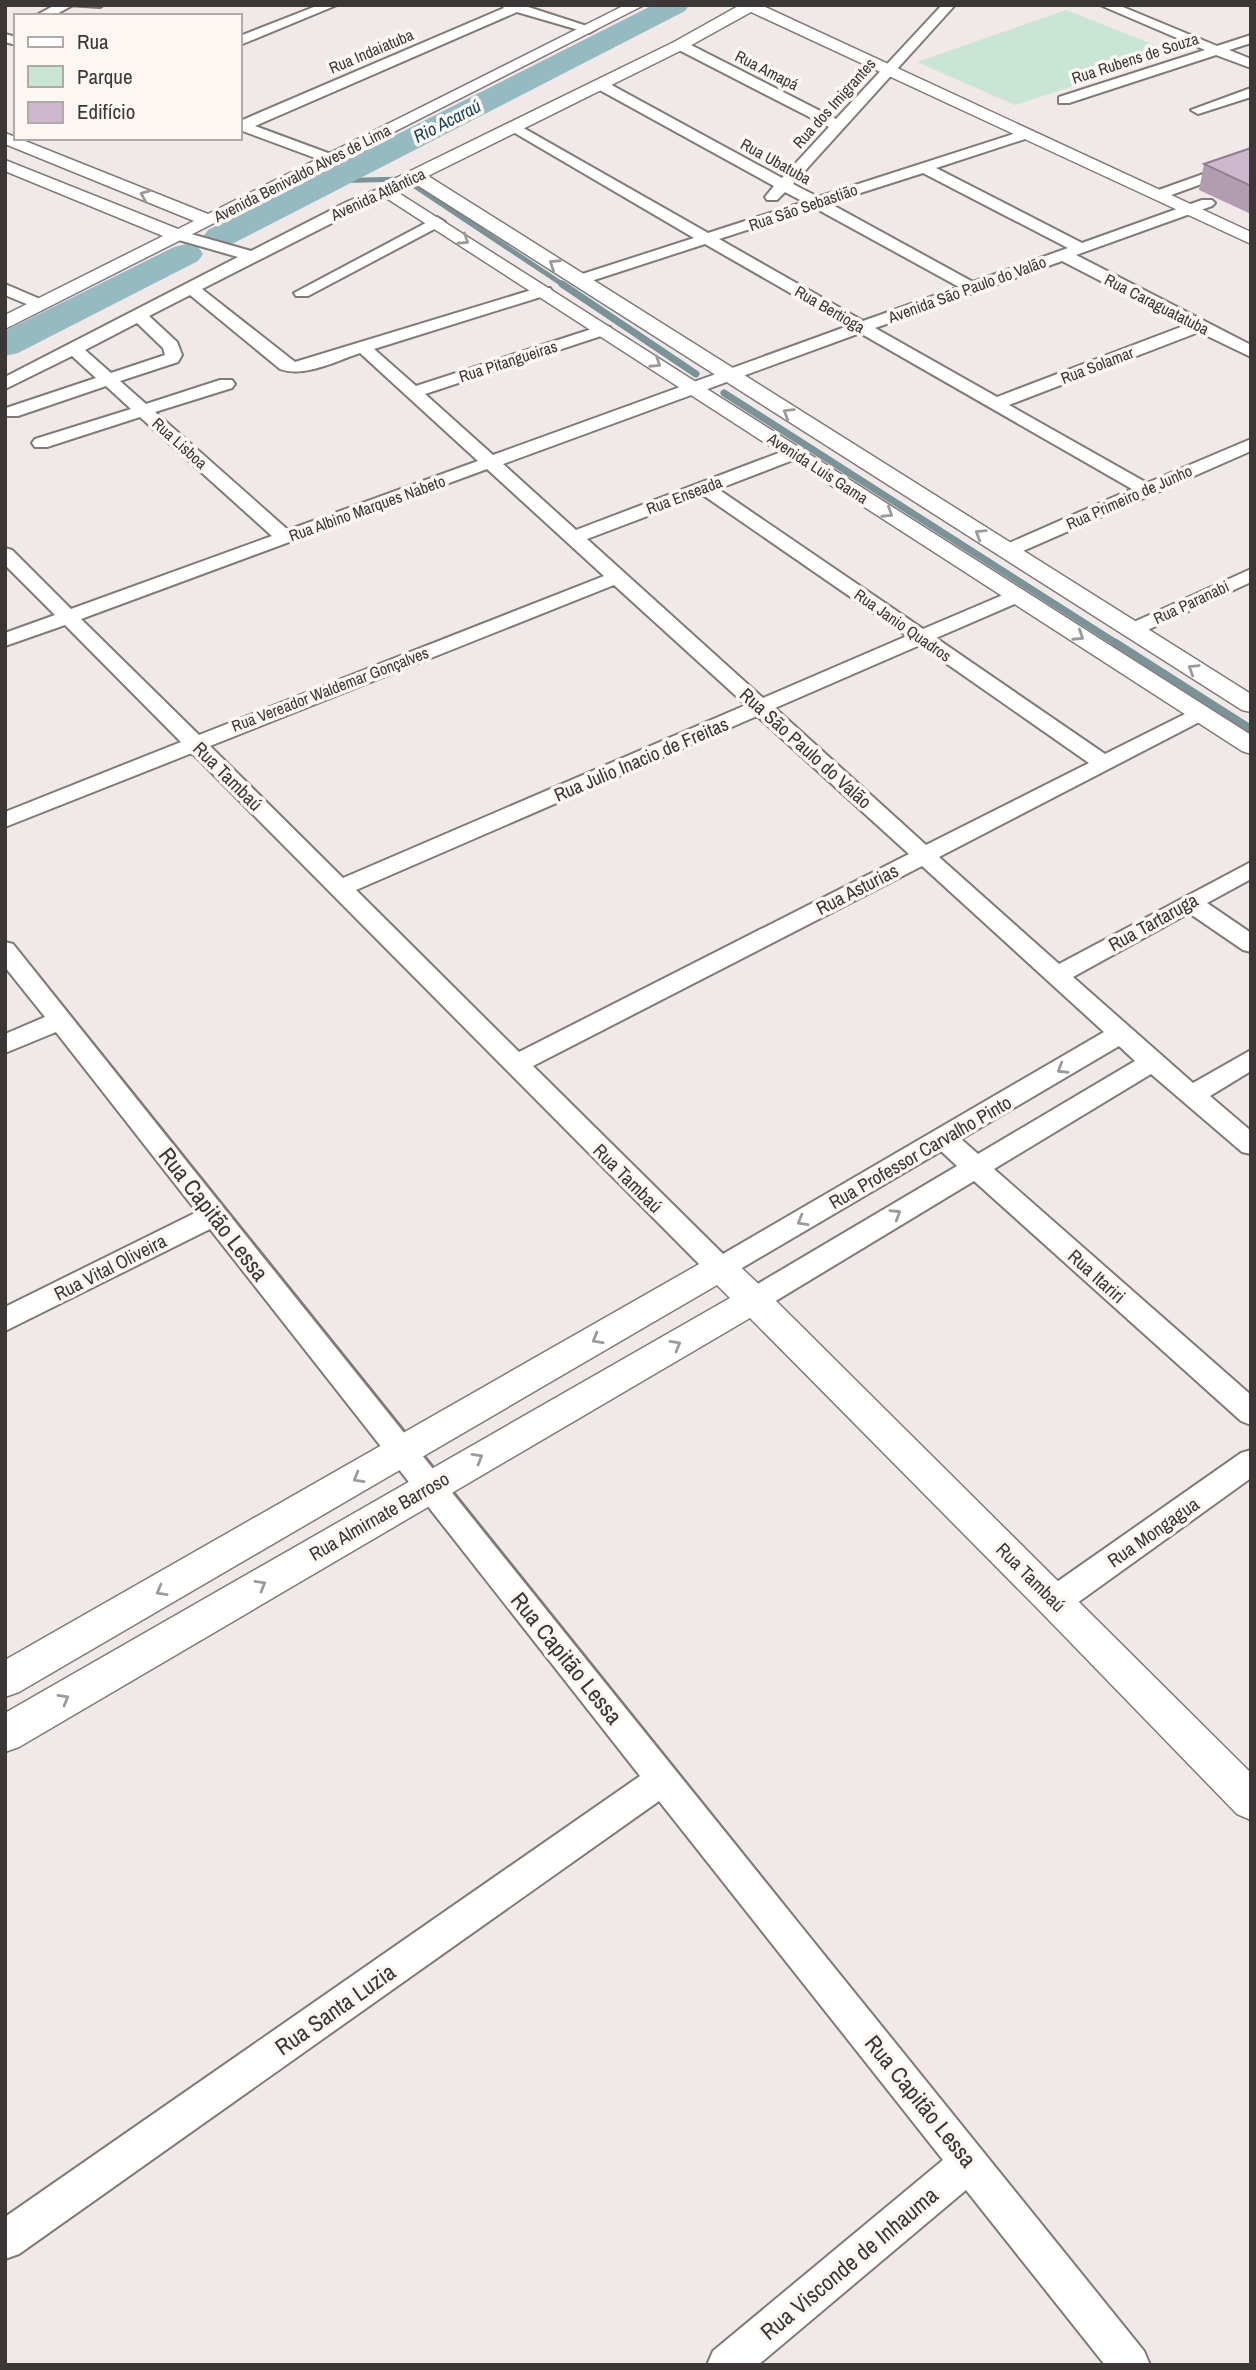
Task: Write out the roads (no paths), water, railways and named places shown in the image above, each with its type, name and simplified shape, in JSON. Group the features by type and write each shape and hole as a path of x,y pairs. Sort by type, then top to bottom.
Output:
{"street":[{"path":"46,14 69,5"},
{"path":"242,39 331,5"},
{"name":"Avenida Benivaldo Alves de Lima","path":"5,323 184,237 208,220 637,5"},
{"path":"777,5 1026,134 1251,239"},
{"name":"Rua dos Imigrantes","path":"746,226 949,5"},
{"path":"1107,5 1251,64"},
{"path":"751,6 1175,188 1251,224"},
{"name":"Avenida Atlântica","path":"5,384 193,289 246,254 515,128 680,46 751,6"},
{"path":"511,7 589,29"},
{"name":"Rua Indaiatuba","path":"242,126 511,7"},
{"name":"Rua Rubens de Souza","path":"1064,100 1251,38"},
{"name":"Rua Amapá","path":"680,46 837,125"},
{"name":"Rua Ubatuba","path":"601,85 971,287"},
{"path":"1198,110 1251,92"},
{"path":"242,126 331,159"},
{"name":"Rua Bertioga","path":"515,128 1146,490"},
{"name":"Rua São Sebastião","path":"579,280 1026,134"},
{"path":"5,138 208,220"},
{"path":"1158,195 1251,162"},
{"path":"5,165 184,237 246,254"},
{"path":"923,167 1082,248"},
{"name":"Avenida Luis Gama","path":"416,176 1251,705"},
{"name":"Avenida Luis Gama","path":"386,190 1251,746"},
{"name":"Avenida São Paulo do Valão","path":"728,375 1207,203"},
{"path":"302,293 436,222"},
{"name":"Rua Caraguatatuba","path":"1063,255 1251,352"},
{"path":"5,289 41,305"},
{"path":"193,289 286,365 294,368 544,291"},
{"path":"12,412 110,381 174,355 171,346 139,316"},
{"name":"Rua Solamar","path":"995,404 1199,326"},
{"name":"Rua Pitangueiras","path":"413,392 604,330"},
{"name":"Rua São Paulo do Valão","path":"364,348 1120,1034 1251,1145"},
{"name":"Rua Lisboa","path":"74,349 286,538"},
{"name":"Rua Albino Marques Nabeto","path":"5,640 728,375"},
{"path":"41,443 226,384"},
{"name":"Rua Primeiro de Junho","path":"1007,551 1251,444"},
{"path":"1232,452 1251,463"},
{"name":"Rua Enseada","path":"573,538 795,453"},
{"name":"Rua Janio Quadros","path":"705,488 1102,762"},
{"name":"Rua Tambaú","path":"5,554 1055,1601 1251,1801"},
{"name":"Rua Paranabi","path":"1132,630 1251,575"},
{"name":"Rua Vereador Waldemar Gonçalves","path":"5,820 194,742 617,577"},
{"name":"Rua Julio Inacio de Freitas","path":"341,888 1017,596"},
{"name":"Rua Asturias","path":"515,1065 1200,714"},
{"name":"Rua Tartaruga","path":"1056,975 1251,869"},
{"path":"1191,902 1251,944"},
{"name":"Rua Capitão Lessa","path":"5,950 428,1486 664,1778 1130,2365"},
{"path":"5,1044 60,1020"},
{"name":"Rua Professor Carvalho Pinto","path":"720,1268 1120,1034"},
{"path":"1191,1096 1251,1059"},
{"name":"Rua Professor Carvalho Pinto","path":"754,1300 1152,1062"},
{"name":"Rua Itariri","path":"944,1139 1251,1413"},
{"name":"Rua Vital Oliveira","path":"5,1320 214,1215"},
{"path":"5,1680 720,1268"},
{"name":"Rua Almirnate Barroso","path":"5,1734 428,1486 754,1300"},
{"name":"Rua Mongagua","path":"1055,1601 1251,1462"},
{"name":"Rua Santa Luzia","path":"5,2240 664,1778"},
{"name":"Rua Visconde de Inhauma","path":"727,2365 970,2162"}],"lane":[{"path":"69,5 100,5"}],"waterway":[{"name":"Rio Acaraú","path":"220,237 675,5"},
{"path":"325,181 404,179 563,285"},
{"name":"Rio Acaraú","path":"5,345 186,254"},
{"path":"563,285 696,374"},
{"path":"724,393 1119,645"},
{"path":"1116,643 1251,729"}]}
